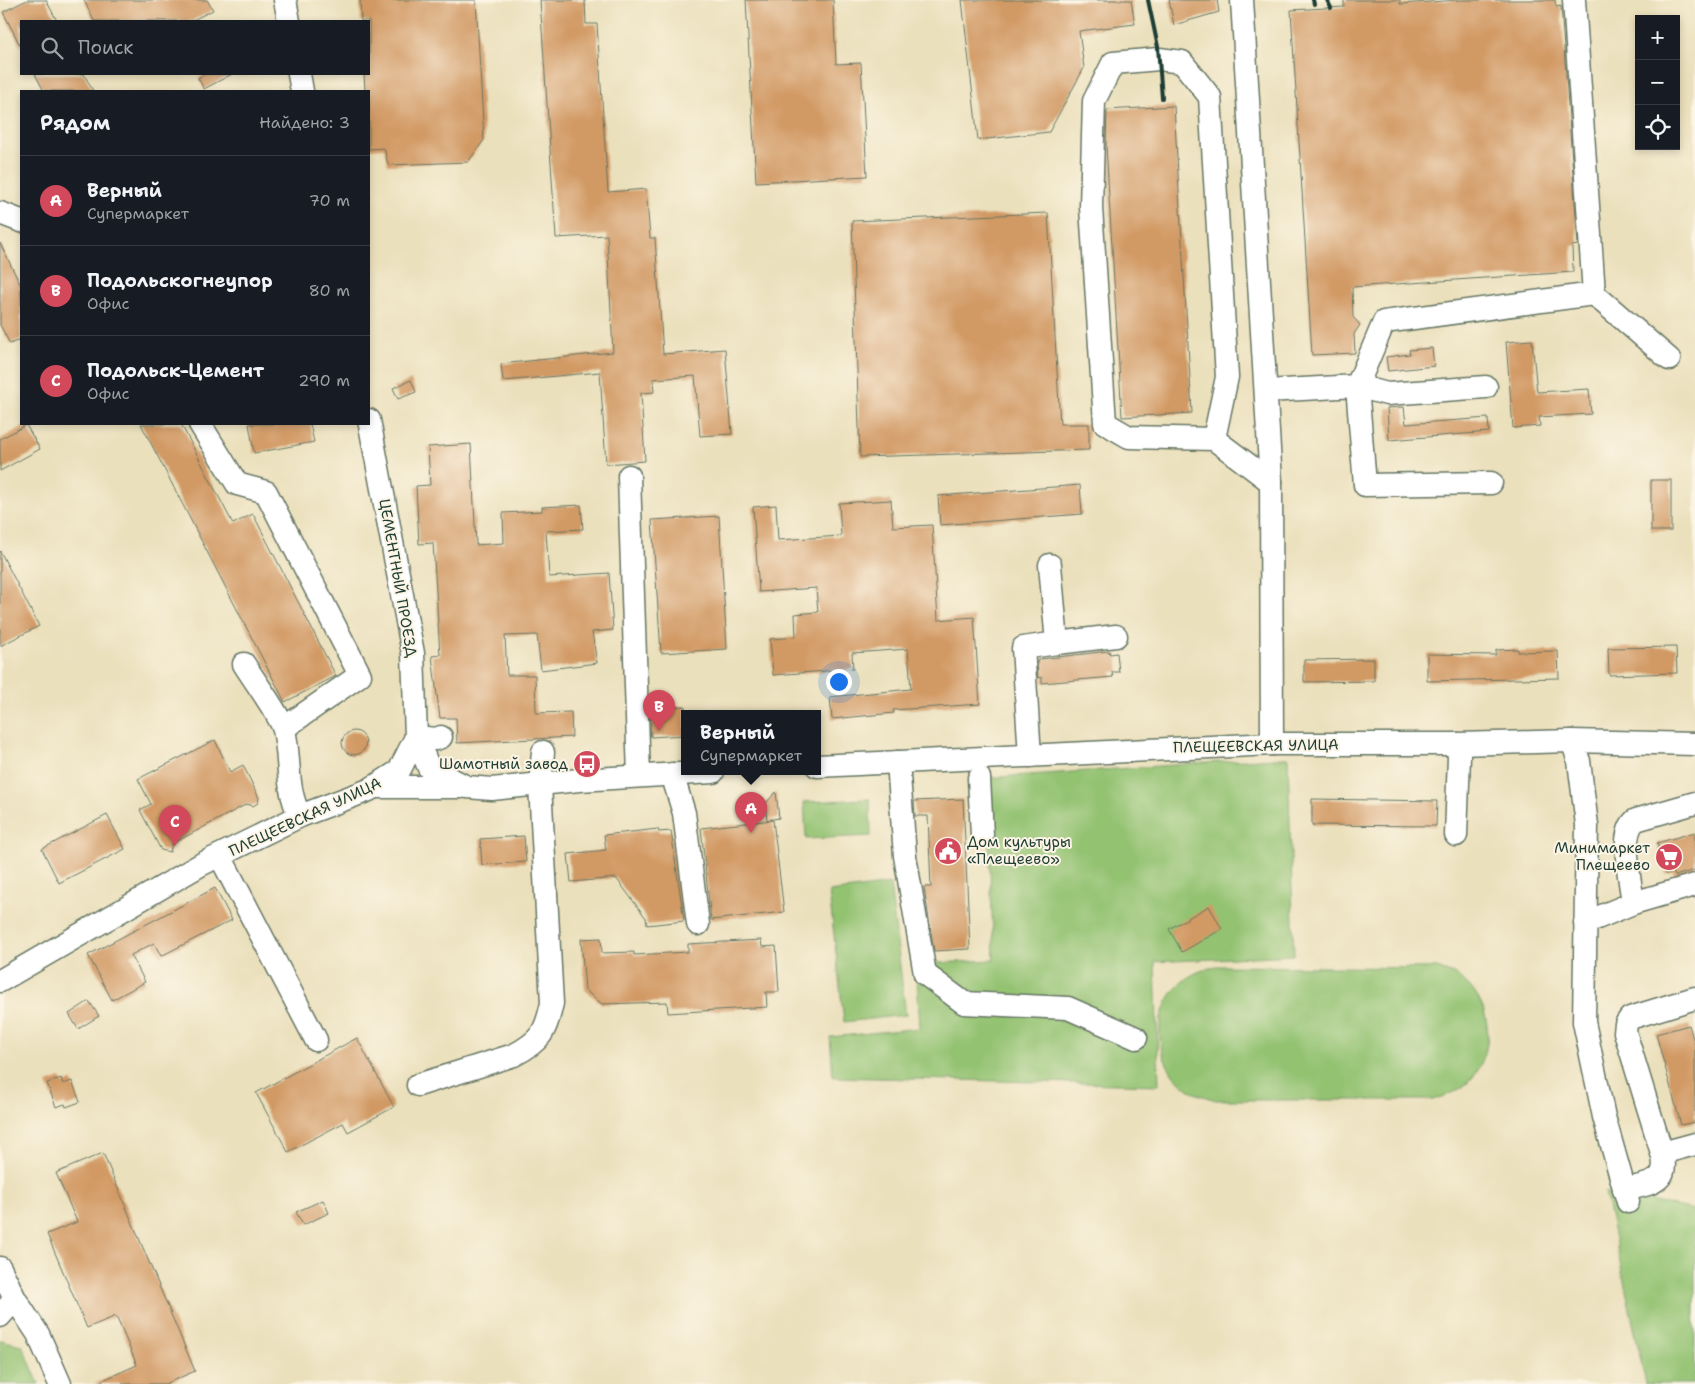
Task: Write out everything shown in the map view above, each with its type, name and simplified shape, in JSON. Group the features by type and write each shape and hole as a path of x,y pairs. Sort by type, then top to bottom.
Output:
{"street":[{"path":"285,0 289,20"},
{"path":"1242,0 1271,482 1272,744"},
{"path":"1574,0 1594,294 1668,359"},
{"path":"1214,439 1228,377 1210,97 1182,62 1159,59 1113,63 1094,101 1092,187 1106,423 1130,437 1214,439 1271,482"},
{"path":"299,75 302,90"},
{"path":"0,213 20,221"},
{"path":"1490,483 1365,485 1357,386 1384,322 1594,294"},
{"path":"1266,391 1357,386 1387,394 1486,387"},
{"name":"ЦЕМЕНТНЫЙ ПРОЕЗД","path":"370,422 383,447 413,653 416,737"},
{"path":"201,425 237,484 266,492 360,675 284,728"},
{"path":"628,476 639,776"},
{"path":"1050,565 1057,643"},
{"path":"1030,756 1023,648 1116,636"},
{"path":"244,664 284,728 288,779 292,801 300,816"},
{"path":"416,737 436,740 441,737"},
{"path":"416,737 429,768 467,787"},
{"name":"ПЛЕЩЕЕВСКАЯ УЛИЦА","path":"0,981 220,856 300,816 374,787 399,770 416,737"},
{"path":"1572,740 1579,761 1587,825 1584,1022 1604,1117 1626,1196 1656,1181 1664,1174 1665,1164 1625,1032 1626,1024 1630,1018 1695,998"},
{"name":"ПЛЕЩЕЕВСКАЯ УЛИЦА","path":"821,766 1272,744 1457,744 1572,740 1695,744"},
{"path":"1456,835 1459,757 1457,744"},
{"path":"418,1085 528,1048 546,1029 552,1003 540,785 543,752"},
{"path":"898,762 905,856 925,974 964,1003 1068,1008 1136,1038"},
{"path":"672,774 684,813 698,924"},
{"path":"374,787 467,787 492,789 681,774"},
{"path":"979,778 982,835"},
{"path":"1633,903 1626,840 1630,825 1636,820 1695,803"},
{"path":"220,856 316,1040"},
{"path":"1585,923 1633,903 1695,885"},
{"path":"1662,1153 1695,1144"},
{"path":"0,1268 15,1299 38,1334 60,1384"},
{"path":"0,1316 15,1299"}],"green space":[{"path":"1288,757 1294,955 1155,962 1159,1085 833,1077 830,1037 920,1028 916,964 994,960 986,778"},
{"path":"870,799 871,836 806,839 804,802"},
{"path":"890,884 906,1015 844,1022 829,892"},
{"path":"1216,966 1437,968 1451,973 1459,977 1470,987 1484,1011 1488,1038 1481,1065 1465,1085 1455,1092 1434,1100 1216,1100 1203,1096 1182,1084 1171,1072 1164,1058 1160,1043 1160,1027 1163,1012 1169,998 1179,985 1191,975"},
{"path":"1605,1192 1695,1210 1695,1384 1646,1384"},
{"path":"0,1340 22,1345 39,1384 0,1384"}],"building":[{"path":"27,0 46,0 56,20 20,20 20,45 3,12"},
{"path":"84,0 207,0 213,10 193,20 94,20"},
{"path":"360,0 476,0 484,140 468,162 388,165 384,148 370,149 370,90 365,90 364,75 370,75 370,20 361,20"},
{"path":"540,0 585,0 586,24 597,24 608,192 646,189 650,238 655,238 663,354 725,349 732,434 700,436 695,376 653,379 654,392 641,393 645,461 606,464 600,372 503,381 501,364 613,352 607,235 556,238"},
{"path":"746,0 833,0 836,64 861,63 867,176 756,182"},
{"path":"962,0 1131,0 1135,24 1079,31 1084,68 1049,132 978,140"},
{"path":"1169,0 1217,0 1219,12 1174,25"},
{"path":"1344,0 1400,0 1400,4 1458,0 1555,0 1556,7 1561,6 1578,245 1572,246 1573,272 1352,287 1353,317 1360,325 1354,334 1355,353 1312,355 1291,10 1344,7"},
{"path":"36,75 85,75 92,90 43,90"},
{"path":"203,75 230,75 204,89 198,78"},
{"path":"1174,106 1192,413 1122,417 1106,145 1107,110"},
{"path":"1048,213 1060,424 1089,424 1089,450 860,457 852,221"},
{"path":"0,243 20,284 20,339 10,344 0,325"},
{"path":"1532,340 1537,392 1589,389 1591,414 1539,417 1540,426 1513,428 1506,342"},
{"path":"1432,348 1434,366 1388,371 1386,357 1410,354 1409,350"},
{"path":"411,380 416,392 398,399 393,388"},
{"path":"1404,407 1406,424 1488,418 1489,432 1389,440 1387,408"},
{"path":"26,425 40,449 0,471 0,439"},
{"path":"142,425 182,425 233,524 253,514 336,676 285,702"},
{"path":"249,425 310,425 314,442 254,453"},
{"path":"471,444 476,545 504,543 503,513 542,511 542,507 581,505 583,529 546,531 549,577 609,573 613,630 592,632 597,663 541,670 537,635 505,636 507,675 535,675 536,713 571,712 572,737 457,743 456,718 440,718 432,656 440,655 433,543 419,544 416,486 430,485 428,447"},
{"path":"1651,480 1671,480 1671,531 1651,531"},
{"path":"1080,485 1082,514 940,525 938,496"},
{"path":"891,500 893,527 932,525 938,620 974,617 980,704 893,710 894,713 832,719 830,697 911,689 908,649 852,653 853,669 773,675 770,639 796,637 795,614 818,612 816,588 759,592 753,507 776,505 778,540 841,536 839,503"},
{"path":"719,516 727,649 661,653 652,520"},
{"path":"0,551 39,626 0,646"},
{"path":"1676,647 1677,673 1609,675 1608,648"},
{"path":"1518,649 1518,652 1558,651 1559,678 1427,681 1427,654 1496,655 1496,650"},
{"path":"1109,651 1110,654 1117,653 1119,672 1112,672 1113,677 1042,683 1042,677 1038,678 1037,661 1041,659"},
{"path":"1374,659 1374,681 1304,682 1304,660"},
{"path":"685,706 685,710 681,710 681,735 651,737 650,708"},
{"path":"354,731 363,734 366,743 363,752 354,755 345,752 342,743 345,734"},
{"path":"215,740 230,772 243,765 259,798 258,803 253,806 247,804 172,844 170,852 161,850 140,810 151,804 138,779"},
{"path":"776,792 779,818 767,820 765,804"},
{"name":"Дом культуры «Плещеево»","path":"963,799 970,949 934,951 924,887 931,887 928,816 915,816 914,801"},
{"path":"1312,799 1437,801 1436,826 1312,825"},
{"path":"107,815 125,849 59,883 42,849"},
{"path":"773,820 784,912 711,920 701,828"},
{"path":"658,829 659,832 671,831 684,921 647,925 646,918 616,878 571,882 568,854 606,850 604,835"},
{"path":"1695,832 1695,870 1675,876 1673,872 1666,874 1657,843"},
{"path":"524,836 526,862 482,865 480,839"},
{"path":"215,888 232,920 161,956 154,943 131,955 145,982 112,1000 88,955"},
{"path":"1209,906 1222,929 1182,952 1169,929"},
{"path":"601,938 602,953 634,952 634,955 688,952 688,944 761,940 762,947 776,946 779,992 766,992 767,1007 668,1013 667,1002 602,1004 585,990 581,939"},
{"path":"89,1001 99,1016 78,1029 69,1014"},
{"path":"1689,1025 1695,1045 1695,1122 1681,1125 1656,1034"},
{"path":"357,1038 394,1107 348,1132 343,1123 288,1152 256,1093"},
{"path":"61,1078 63,1084 72,1081 80,1102 66,1107 65,1104 56,1107 47,1083"},
{"path":"103,1153 195,1371 165,1384 94,1384 137,1365 116,1316 87,1328 47,1234 77,1222 56,1173"},
{"path":"323,1200 329,1213 303,1225 296,1212"}],"railway":[{"path":"1148,0 1158,47 1162,98"},
{"path":"1313,0 1314,4"},
{"path":"1327,0 1331,8"}],"place":[{"name":"Подольскогнеупор","path":"659,731"},
{"name":"Шамотный завод","path":"587,764"},
{"name":"Верный","path":"751,833"},
{"name":"Подольск-Цемент","path":"175,846"},
{"name":"Дом культуры «Плещеево»","path":"948,851"},
{"name":"Минимаркет Плещеево","path":"1669,857"}]}
